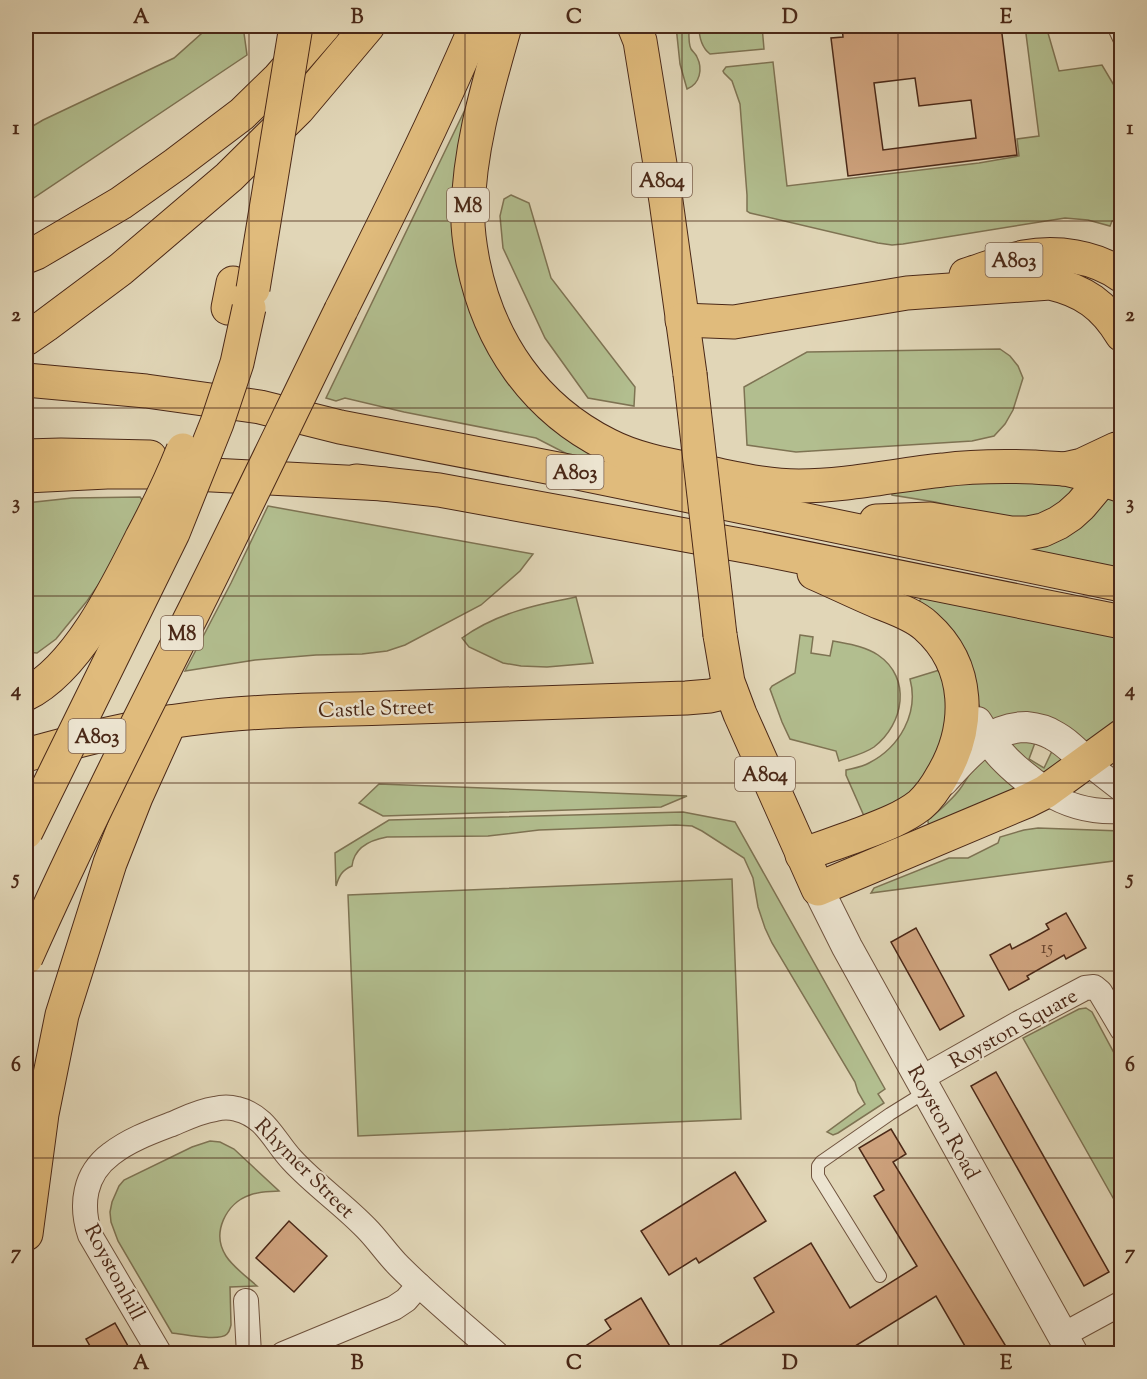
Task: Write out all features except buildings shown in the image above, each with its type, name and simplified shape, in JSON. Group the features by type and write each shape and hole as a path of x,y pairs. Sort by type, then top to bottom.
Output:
{"main road":[{"name":"M8","path":"26,832 172,533 217,423 237,363 241,297 266,91 282,26"},
{"name":"M8","path":"26,694 58,670 99,617 168,484 192,429 241,297 296,26"},
{"path":"26,257 122,203 242,114 279,78 324,26"},
{"path":"36,332 121,269 229,177 298,109 368,26"},
{"name":"M8","path":"26,958 142,715 408,176 476,26"},
{"name":"M8","path":"505,26 481,115 470,180 468,222 471,253 485,307 501,344 524,377 558,413 583,431 623,452 662,463 763,484 821,486 978,466 1064,469"},
{"name":"A804","path":"639,31 666,201 690,374 720,635 731,691 802,855"},
{"name":"A803","path":"682,320 734,322 907,293 1024,257 1050,255 1095,261 1122,276"},
{"path":"907,293 1050,283 1082,294 1110,317 1122,335"},
{"name":"A803","path":"26,380 146,391 260,407 340,427 826,523 1122,585"},
{"path":"1064,469 1083,465 1119,442"},
{"path":"826,523 930,519 1011,533 1043,530 1070,515 1112,483 1119,442"},
{"name":"A803","path":"26,456 188,459 439,490 756,548 1122,622"},
{"path":"1064,469 1112,483"},
{"path":"26,476 153,472 384,484"},
{"path":"756,548 904,612 925,624 941,642 952,661 961,691 963,708 959,740 947,768 929,797 908,813 894,820 802,855 818,889 1005,812 1045,792 1122,736"},
{"name":"Castle Street","path":"26,755 126,730 219,716 281,711 686,698 731,691"},
{"path":"26,1234 42,1114 62,1015 110,863 136,797 170,722"}],"street":[{"path":"961,691 999,755 1045,792 1058,800 1084,809 1097,812 1122,811"},
{"path":"929,797 972,750 987,738 1008,729 1031,728 1053,734 1122,790"},
{"name":"Royston Road","path":"818,889 847,947 1068,1344"},
{"name":"Royston Square","path":"923,1085 1019,1023 1085,988 1094,987 1100,992 1122,1029"},
{"name":"Rhymer Street","path":"88,1186 95,1170 107,1156 121,1146 195,1114 215,1109 238,1109 262,1121 293,1161 366,1227 397,1265 497,1353"},
{"name":"Roystonhill","path":"88,1186 84,1211 90,1235 160,1353"},
{"path":"283,1353 394,1308 406,1300 419,1285"},
{"path":"246,1301 249,1353"},
{"path":"1068,1344 1122,1303"}],"lane":[{"path":"1113,26 1120,41"},
{"path":"880,1276 818,1176 818,1166 882,1120 923,1085"}],"green space":[{"path":"210,26 243,26 247,55 26,203 26,130 174,58"},
{"path":"676,26 689,26 690,47 697,56 700,66 695,84 687,89 680,64"},
{"path":"699,26 762,26 764,49 710,54 701,42"},
{"path":"1025,26 1046,26 1059,71 1102,65 1121,97 1121,221 1118,219 1112,221 1110,226 1088,220 1065,218 892,245 747,211 740,104 732,81 723,71 726,67 773,62 787,186 979,163 1019,156 1017,139 1039,136"},
{"path":"473,93 470,293 613,466 571,456 536,438 345,398 336,401 326,398"},
{"path":"511,195 529,203 551,278 635,387 634,406 588,398 545,338 503,248 500,216 504,199"},
{"path":"1000,349 1018,366 1023,378 1013,410 1005,424 994,436 972,441 796,452 747,445 744,387 807,352"},
{"path":"1080,481 1072,492 1049,512 1023,519 892,495 891,483"},
{"path":"1106,489 1121,494 1121,572 1021,548"},
{"path":"140,497 145,504 106,574 87,601 56,639 37,653 26,652 26,503 72,498"},
{"path":"268,506 533,554 520,571 481,605 405,645 387,651 362,654 255,660 185,671"},
{"path":"576,597 593,663 547,667 503,663 469,647 462,638 503,616"},
{"path":"922,598 1121,637 1121,720 1087,746 988,724 976,699 919,603"},
{"path":"800,635 813,637 811,653 830,656 833,641 868,649 889,665 900,688 900,701 892,726 874,747 839,761 836,751 790,739 770,689 795,673"},
{"path":"946,668 955,708 922,785 895,803 864,816 846,775 846,770 869,763 890,748 898,738 905,728 912,704 910,679"},
{"path":"1036,740 1029,759 1044,768 1054,747 1068,757 1042,776 1004,743"},
{"path":"985,753 1018,788 929,826 928,820 957,793"},
{"path":"379,784 687,796 661,807 383,816 359,803"},
{"path":"683,812 735,822 885,1089 878,1094 884,1103 838,1133 833,1135 827,1132 865,1104 855,1082 772,943 758,907 753,878 744,858 692,826 539,830 488,836 387,837 375,840 359,850 352,866 341,874 336,886 335,853 389,820"},
{"path":"1038,828 1121,831 1121,860 871,893 874,888 949,858 968,858 998,843 1000,837"},
{"path":"732,879 741,1119 358,1136 348,895"},
{"path":"1086,1008 1092,1012 1121,1066 1121,1212 1023,1038 1079,1009"},
{"path":"210,1141 220,1142 234,1149 279,1191 257,1193 241,1199 223,1220 220,1238 226,1256 257,1286 230,1287 231,1325 229,1331 223,1336 201,1337 172,1333 118,1241 110,1212 119,1186 124,1180 192,1147"}]}
